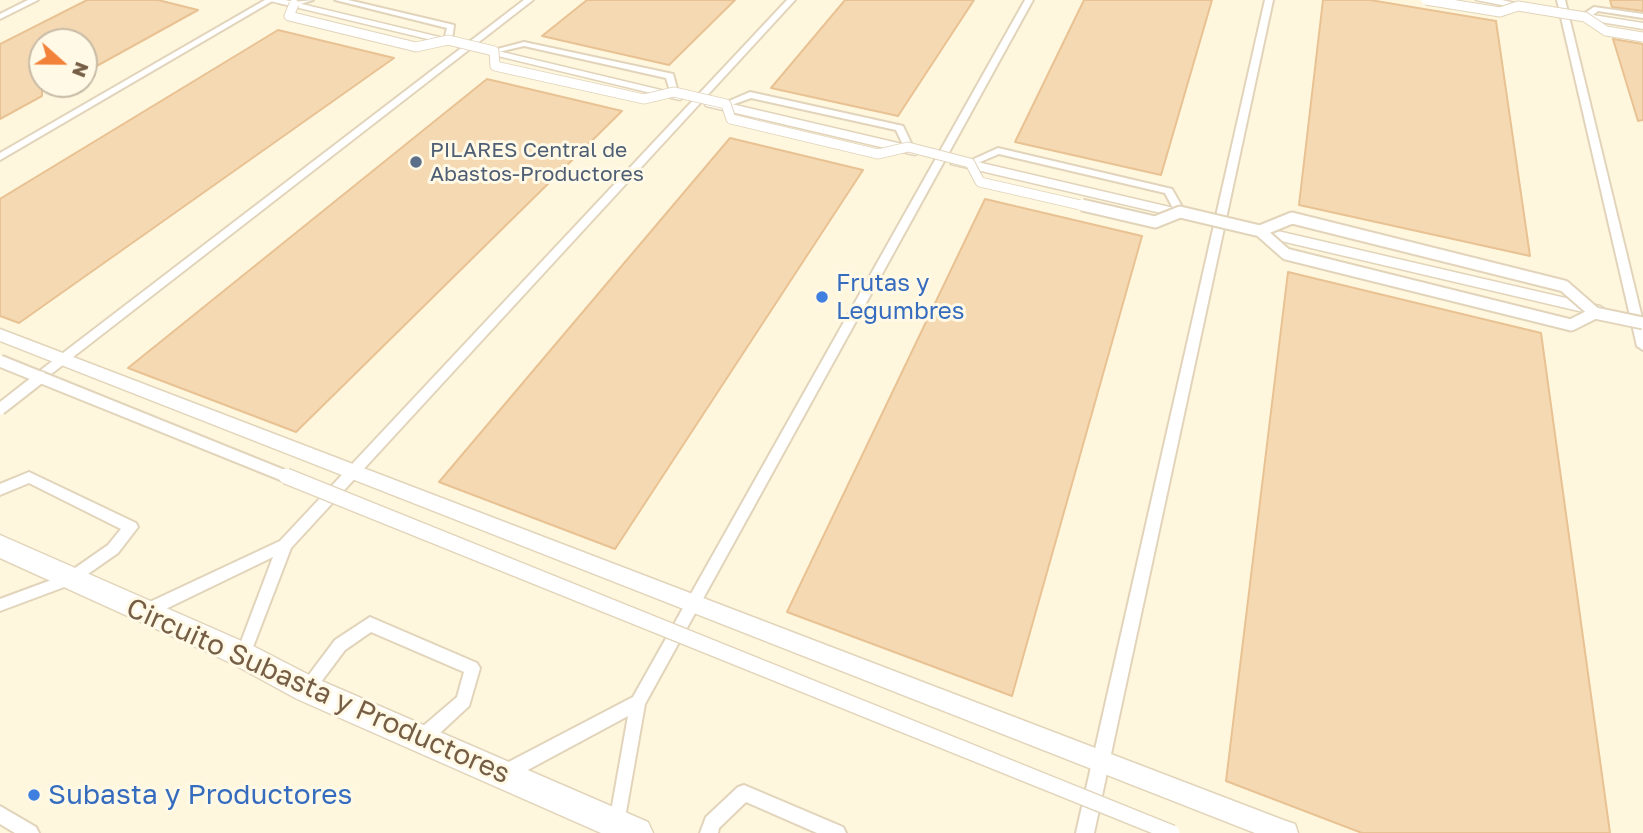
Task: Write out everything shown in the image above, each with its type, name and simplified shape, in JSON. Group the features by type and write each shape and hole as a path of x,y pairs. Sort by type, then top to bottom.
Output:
{"street":[{"path":"271,0 1641,321"},
{"path":"1481,0 1643,26"},
{"path":"0,335 695,601 1098,762 1286,833"},
{"name":"Circuito Subasta y Productores","path":"0,546 243,655 307,689 627,828"}],"lane":[{"path":"0,16 34,0"},
{"path":"0,157 271,0"},
{"path":"278,0 294,4 309,0"},
{"path":"339,0 451,27 448,40"},
{"path":"0,414 3,405 529,0"},
{"path":"144,612 285,545 791,0"},
{"path":"627,828 638,702 1029,0"},
{"path":"1085,833 1098,762 1269,0"},
{"path":"1426,0 1500,12 1518,6"},
{"path":"1510,0 1518,6 1585,17 1606,31 1643,37"},
{"path":"1561,0 1641,321 1643,346"},
{"path":"294,4 289,16 416,47 448,40 494,51 524,44 670,76 674,92"},
{"path":"1585,17 1597,9 1643,16"},
{"path":"494,51 495,66 644,99 674,92 726,104 750,95 900,128 908,147"},
{"path":"726,104 731,119 878,154 908,147 970,163 998,151 1169,191 1180,212"},
{"path":"970,163 981,182 1155,222 1180,212 1259,231 1286,254 1571,326 1595,313"},
{"path":"1259,231 1292,218 1564,286 1595,313 1641,321"},
{"path":"0,361 1172,833"},
{"path":"3,405 41,377"},
{"path":"0,490 29,477 131,527 113,550 70,579 0,605"},
{"path":"243,655 285,545"},
{"path":"307,689 340,645 370,624 472,668 464,701 421,739"},
{"path":"502,775 638,702"},
{"path":"709,833 712,823 744,793 836,833"},
{"path":"0,814 30,833"}],"building":[{"path":"87,0 158,0 198,10 98,65 98,28 32,28"},
{"path":"587,0 735,0 669,65 542,36"},
{"path":"845,0 974,0 898,116 771,88"},
{"path":"1084,0 1212,0 1161,175 1015,142"},
{"path":"1323,0 1370,0 1496,21 1530,256 1299,205"},
{"path":"1610,0 1643,0 1643,11 1612,7"},
{"path":"28,30 28,98 38,98 0,119 0,44"},
{"path":"278,30 394,58 19,323 0,316 0,199"},
{"path":"1613,39 1643,44 1643,120 1638,121"},
{"path":"487,79 622,111 296,432 128,368"},
{"path":"730,138 863,170 615,549 439,482"},
{"path":"985,199 1142,236 1012,696 787,612"},
{"path":"1288,272 1541,333 1610,833 1362,833 1226,781"}],"place":[{"name":"PILARES Central de Abastos-Productores","path":"416,162"},
{"name":"Frutas y Legumbres","path":"822,297"},
{"name":"Subasta y Productores","path":"34,795"}]}
